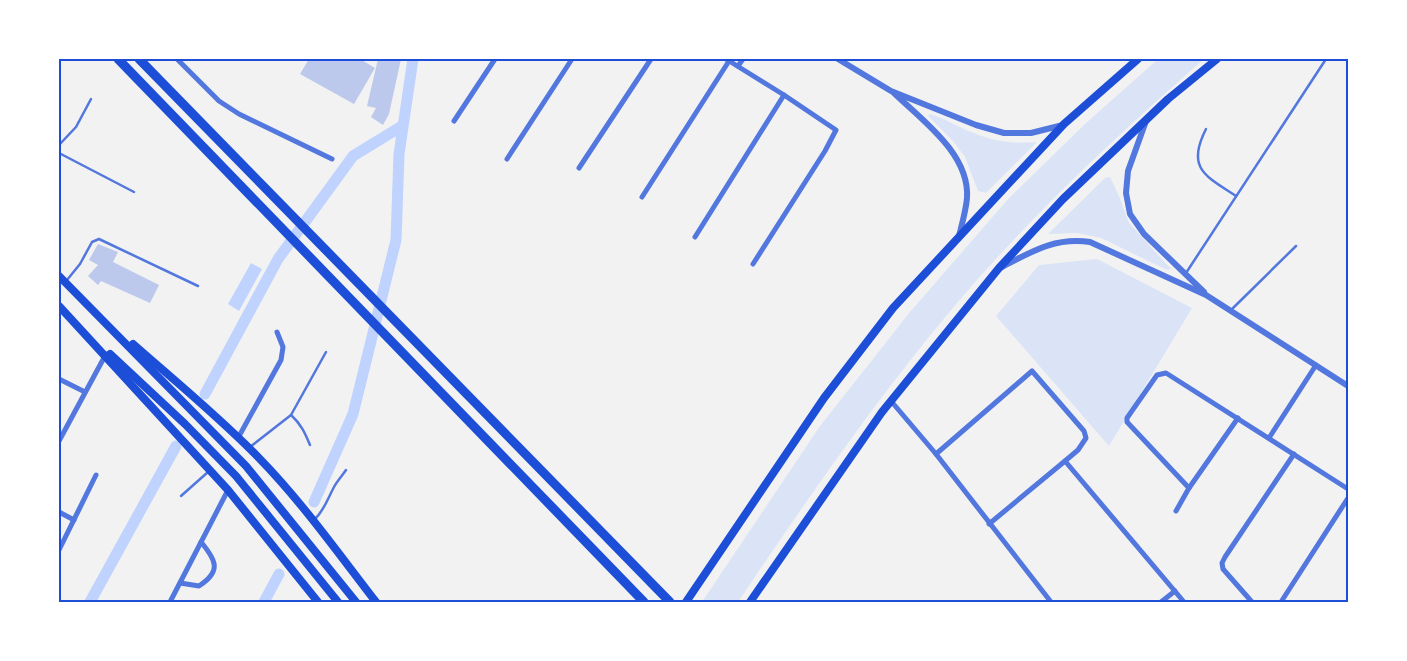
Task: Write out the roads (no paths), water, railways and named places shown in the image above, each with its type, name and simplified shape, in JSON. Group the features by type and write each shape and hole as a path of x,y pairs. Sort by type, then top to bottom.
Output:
{"highway":[{"path":"118,59 644,602"},
{"path":"139,59 670,602"}],"main road":[{"path":"686,602 824,398 893,308 1064,124 1138,59"},
{"path":"750,602 891,401 999,268 1063,199 1168,99 1217,59"},
{"path":"59,276 246,466 356,602"},
{"path":"89,305 248,448 286,488 376,602"},
{"path":"59,306 106,354 228,490 318,602"},
{"path":"106,354 185,424 236,476 338,602"}],"street":[{"path":"177,59 219,102 239,114 332,160"},
{"path":"454,121 495,59"},
{"path":"507,159 572,59"},
{"path":"579,168 651,59"},
{"path":"738,66 743,59"},
{"path":"838,59 891,91 976,125 1004,133 1031,133 1064,124"},
{"path":"642,197 728,60 738,66 834,127 836,132 753,264"},
{"path":"891,91 950,146 965,177 967,197 959,236"},
{"path":"695,237 784,95"},
{"path":"1147,119 1128,170 1126,194 1130,214 1144,234 1206,295 1348,386"},
{"path":"999,268 1047,246 1074,240 1090,242 1206,295"},
{"path":"238,438 280,360 283,347 277,332"},
{"path":"59,441 106,354"},
{"path":"1269,438 1316,365"},
{"path":"936,454 1032,371 1084,431 1086,438 1078,450 989,524"},
{"path":"1190,488 1127,422 1157,375 1166,373 1348,489"},
{"path":"59,379 85,392"},
{"path":"891,401 936,454 1051,602"},
{"path":"1176,511 1238,418"},
{"path":"1252,602 1223,569 1222,563 1294,454"},
{"path":"1065,461 1184,602"},
{"path":"59,550 96,475"},
{"path":"170,602 228,490"},
{"path":"1281,602 1348,498"},
{"path":"59,512 74,520"},
{"path":"180,583 199,586 207,581 213,573 215,564 212,555 201,542"},
{"path":"1161,602 1174,591"}],"lane":[{"path":"1185,274 1326,59"},
{"path":"59,145 76,127 91,99"},
{"path":"1206,129 1198,143 1197,160 1209,178 1236,196"},
{"path":"59,154 134,192"},
{"path":"65,282 80,264 92,242 99,239 198,286"},
{"path":"1229,311 1296,246"},
{"path":"248,448 291,415 326,352"},
{"path":"291,415 304,431 310,445"},
{"path":"181,496 210,470"},
{"path":"313,521 322,513 334,487 346,470"}],"water":[{"path":"251,263 262,269 239,311 228,304"}],"waterway":[{"path":"314,502 353,414 396,240 399,154 413,59"},
{"path":"205,394 278,259 353,156 402,126"},
{"path":"90,602 176,446"},
{"path":"264,602 279,574"}]}
